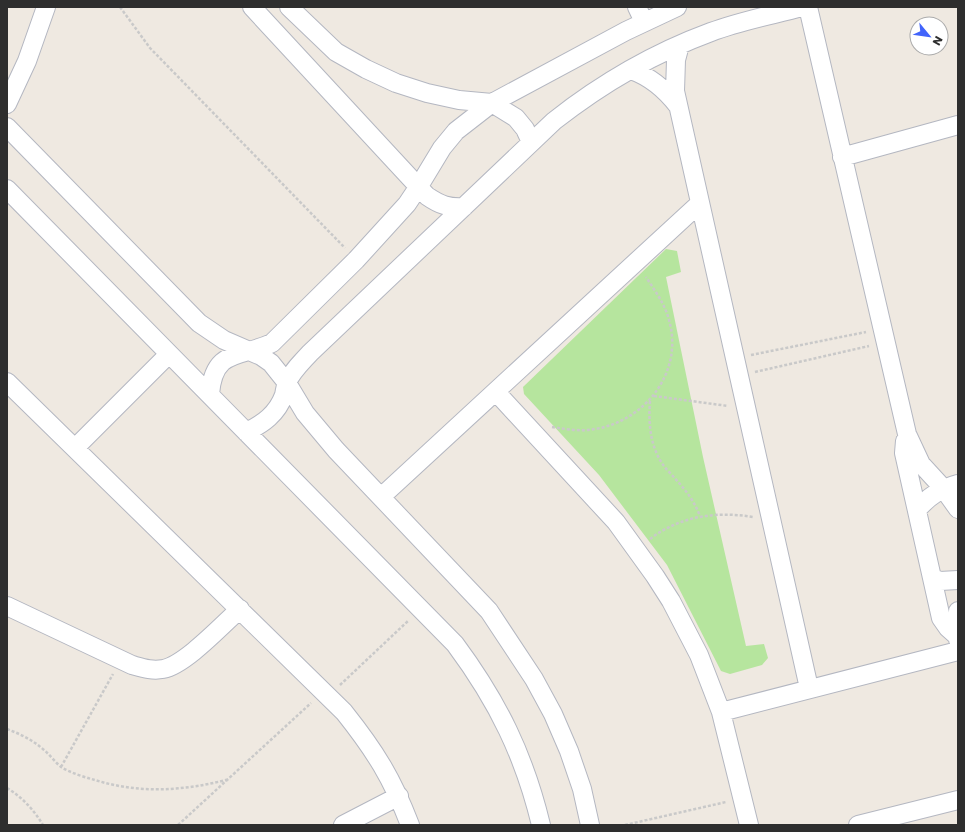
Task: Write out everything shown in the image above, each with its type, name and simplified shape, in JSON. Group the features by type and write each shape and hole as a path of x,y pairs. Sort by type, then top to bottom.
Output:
{"street":[{"path":"7,104 27,61 46,7"},
{"path":"252,7 427,196 438,204 451,207 464,207"},
{"path":"289,7 336,52 366,69 396,83 427,93 459,100 492,103 516,118 525,129 532,142"},
{"path":"210,394 211,381 216,369 221,364 237,353 250,351 272,343 356,260 407,204 419,186 429,166 446,142 473,116 492,103 640,15 676,7"},
{"path":"246,432 269,418 278,408 284,396 287,382 310,353 554,121 578,102 631,70 680,45 711,32 802,7"},
{"path":"808,7 907,434 921,464 951,486 958,510"},
{"path":"680,45 674,75 678,106 809,688"},
{"path":"631,70 645,75 658,83 678,106"},
{"path":"7,127 199,324 224,340 250,351 271,363 287,382 305,413 316,427 489,611 513,645 553,714 569,751 582,789 590,825"},
{"path":"842,157 955,129"},
{"path":"7,189 455,644 492,698 521,758 540,825"},
{"path":"381,497 700,203"},
{"path":"75,448 170,354"},
{"path":"7,382 326,694 366,739 385,768 399,796 410,825"},
{"path":"496,392 616,522 638,550 686,628 702,662 721,712 749,825"},
{"path":"907,434 904,453 940,618 958,643"},
{"path":"917,510 925,501 951,486"},
{"path":"932,578 940,581 958,580"},
{"path":"7,606 122,660 148,669 164,668 179,662 240,610"},
{"path":"958,611 958,643"},
{"path":"721,712 809,688 958,643"},
{"path":"343,825 399,796"},
{"path":"858,825 958,800"}],"path":[{"path":"120,7 150,48 356,260"},
{"path":"526,424 593,430 614,425 627,418 650,401 654,396 664,379 670,360 671,333 669,320 662,302 635,262"},
{"path":"736,367 884,335"},
{"path":"736,367 884,335"},
{"path":"654,396 745,408"},
{"path":"650,401 648,420 651,439 659,457 669,473 688,492 700,516"},
{"path":"638,550 667,528 700,516 736,514 754,517 771,523"},
{"path":"178,825 421,609"},
{"path":"61,767 122,660"},
{"path":"7,729 24,736 44,750 61,767 84,777 107,784 132,789 156,790 206,786 230,779"},
{"path":"7,788 16,793 35,812 43,825"},
{"path":"625,825 742,798"}],"green space":[{"path":"666,249 677,251 681,272 666,277 703,457 746,646 764,644 768,658 762,665 730,674 721,671 667,565 599,475 524,394 523,387"}]}
